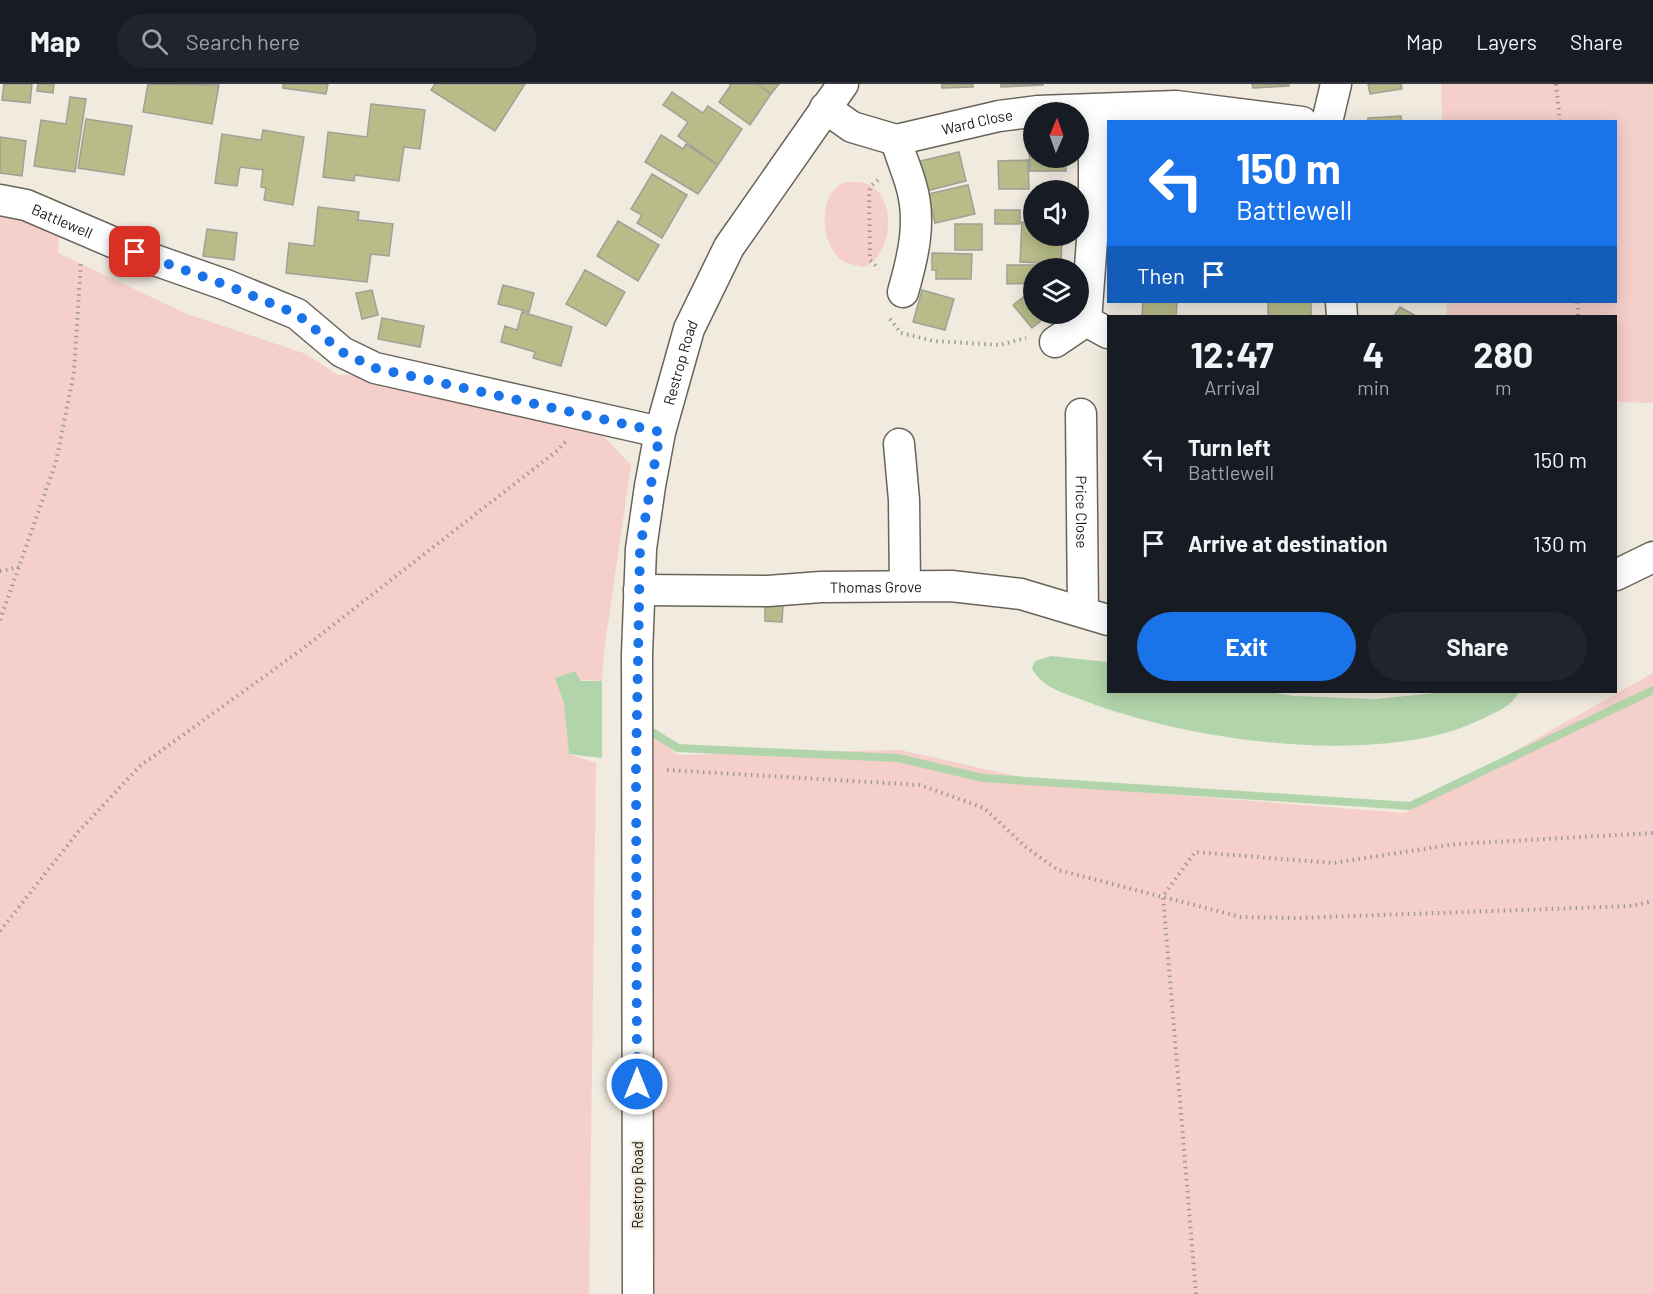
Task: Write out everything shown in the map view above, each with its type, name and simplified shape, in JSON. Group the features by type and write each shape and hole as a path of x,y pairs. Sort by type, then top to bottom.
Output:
{"street":[{"name":"Restrop Road","path":"638,1294 636,768 640,549 660,432 689,329 706,290 729,247 843,84"},
{"path":"1327,120 1336,84"},
{"name":"Ward Close","path":"825,108 852,127 896,140 999,116 1038,111 1176,106 1286,120"},
{"path":"1055,342 1097,327 1094,110"},
{"path":"896,140 911,183 916,220 911,263 903,292"},
{"name":"Battlewell","path":"0,200 26,205 152,259 226,285 297,314 342,352 375,368 580,416 660,432"},
{"name":"Price Close","path":"1081,414 1096,615"},
{"path":"899,444 904,500 905,586"},
{"path":"1617,575 1653,557"},
{"name":"Thomas Grove","path":"639,590 768,591 951,586 1021,594 1096,615"}],"path":[{"path":"1556,84 1560,120"},
{"path":"880,270 870,260 869,192 871,186 881,178"},
{"path":"0,620 21,567 56,462 74,372 83,229"},
{"path":"0,931 78,832 140,766 292,657 558,450 576,429 580,416"},
{"path":"0,571 21,567"},
{"path":"636,768 920,786 984,808 1027,848 1058,870 1130,891 1163,896 1241,917 1298,918 1632,906 1653,901"},
{"path":"1196,1294 1163,896 1195,852 1333,863 1456,844 1653,833"}],"shaded area":[{"path":"1441,84 1653,84 1653,403 1617,402 1617,315 1447,315 1446,303 1617,303 1617,120 1442,120"},
{"path":"846,182 870,185 881,195 886,205 888,229 885,242 880,253 864,267 847,263 838,257 832,249 825,228 826,205 830,195"},
{"path":"0,213 59,231 58,253 187,314 306,354 338,375 351,375 604,437 631,465 604,651 602,681 555,678 564,704 569,754 596,763 589,1294 0,1294"},
{"path":"1051,656 1107,662 1107,693 1275,693 1294,696 1376,699 1436,693 1518,693 1509,705 1484,718 1442,734 1394,742 1342,746 1287,744 1232,738 1130,716 1049,686 1036,675 1032,668 1035,661"},
{"path":"575,671 581,681 602,681 602,758 569,754 564,704 555,678"},
{"path":"1653,673 1653,1294 655,1294 647,781 651,729 677,755 900,750 1060,786 1405,813"}],"building":[{"path":"4,84 32,84 30,103 2,100"},
{"path":"38,84 54,84 53,93 37,91"},
{"path":"148,84 219,85 212,124 143,112"},
{"path":"283,84 328,84 326,94 283,88"},
{"path":"435,84 525,84 495,131 431,90"},
{"path":"729,84 758,84 771,94 750,125 719,102 731,85"},
{"path":"758,84 779,84 771,94"},
{"path":"942,84 973,84 973,87 942,88"},
{"path":"1001,84 1043,84 1043,85 1001,87"},
{"path":"1252,84 1289,84 1289,86 1253,88"},
{"path":"1368,84 1401,84 1402,89 1370,94"},
{"path":"672,92 703,113 708,106 742,129 718,165 678,136 688,122 663,105"},
{"path":"70,97 86,99 75,172 34,166 41,120 66,124"},
{"path":"371,104 425,110 420,149 404,147 399,181 355,175 354,181 323,177 328,132 367,137"},
{"path":"1401,116 1402,120 1368,120 1368,118"},
{"path":"86,119 132,126 124,175 78,168"},
{"path":"263,130 304,137 293,205 264,200 266,188 261,187 263,170 240,167 237,186 215,183 222,134 261,140"},
{"path":"661,135 683,149 686,144 718,165 698,194 645,162"},
{"path":"0,137 26,141 22,176 0,173"},
{"path":"959,152 966,181 926,191 920,161"},
{"path":"1023,160 1023,168 1028,168 1029,180 1023,180 1023,189 999,189 998,161"},
{"path":"1030,168 1066,168 1066,171 1030,171"},
{"path":"652,174 687,195 662,238 637,223 642,215 631,209"},
{"path":"968,185 975,214 935,223 928,194"},
{"path":"318,207 359,212 358,220 393,224 389,256 371,254 367,282 286,273 289,243 314,246"},
{"path":"995,210 1020,210 1020,224 995,224"},
{"path":"618,221 659,245 638,281 597,256"},
{"path":"1022,222 1023,246 1062,246 1061,258 1023,258 1023,262 1020,262"},
{"path":"955,224 982,224 982,250 955,250"},
{"path":"207,229 237,233 234,260 203,256"},
{"path":"932,253 972,254 971,279 936,279 936,270 932,270"},
{"path":"1007,265 1023,265 1023,283 1007,284"},
{"path":"585,270 625,292 606,326 566,304"},
{"path":"503,285 534,293 529,312 498,304"},
{"path":"372,290 378,315 362,319 356,293"},
{"path":"922,290 954,299 945,330 913,322"},
{"path":"1023,297 1023,317 1013,305"},
{"path":"1143,303 1177,303 1176,315 1142,315"},
{"path":"1268,303 1311,303 1311,315 1268,315"},
{"path":"1400,307 1414,315 1395,315"},
{"path":"522,312 572,327 561,366 533,358 535,352 501,342 505,326 517,330"},
{"path":"382,318 424,326 420,347 378,339"},
{"path":"765,604 783,604 782,622 765,621"}],"waterway":[{"path":"642,726 678,748 898,758 983,778 1410,806 1653,690"}],"route":[{"path":"135,252 297,314 342,352 375,368 558,411 660,432 640,549 636,768 637,1084"}]}
